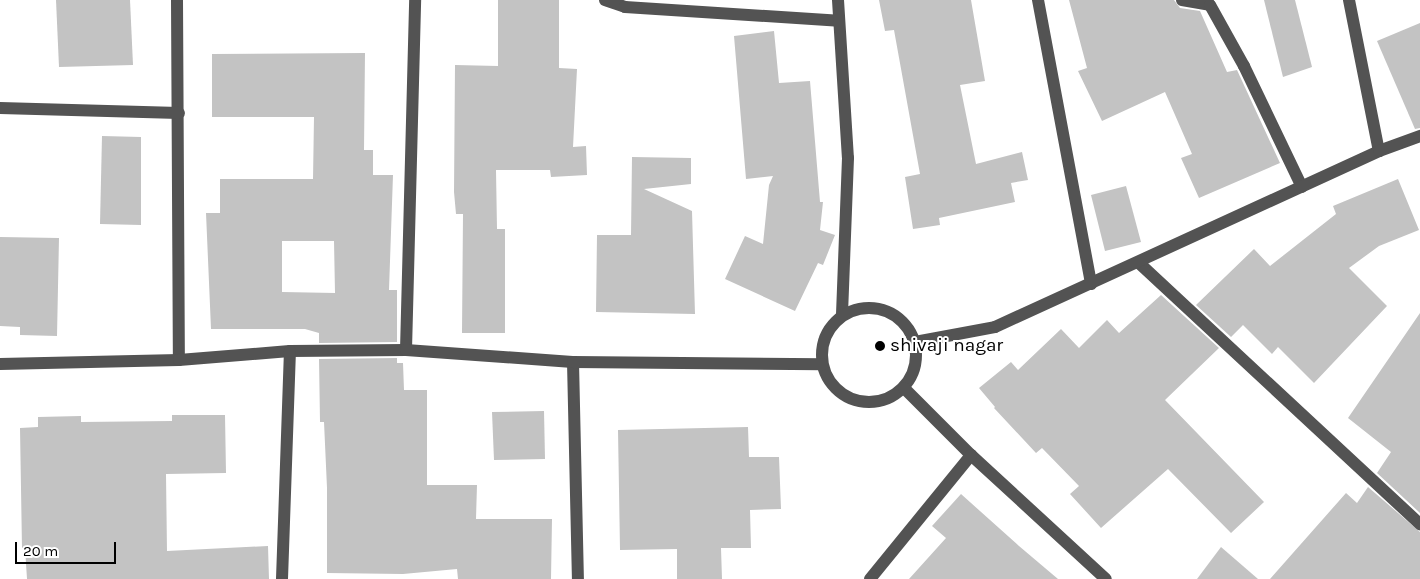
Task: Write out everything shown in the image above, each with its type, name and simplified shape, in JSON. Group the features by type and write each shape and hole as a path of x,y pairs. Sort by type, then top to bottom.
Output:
{"street":[{"path":"177,0 179,360"},
{"path":"406,350 415,0"},
{"path":"605,0 625,7 839,21"},
{"path":"838,0 848,158 842,316"},
{"path":"1038,0 1091,284"},
{"path":"1182,0 1210,5 1244,66 1302,187"},
{"path":"1349,0 1379,151"},
{"path":"0,108 179,112"},
{"path":"915,342 996,327 1139,263 1379,151 1420,136"},
{"path":"1139,263 1420,524"},
{"path":"858,308 885,311 907,326 915,342 917,358 913,374 904,388 890,398 873,402 856,400 840,393 828,380 822,364 826,334 842,316 858,308"},
{"path":"0,364 179,360 290,351 406,350 573,362 822,364"},
{"path":"282,579 290,351"},
{"path":"573,362 578,579"},
{"path":"904,388 971,455 1106,579"},
{"path":"870,579 971,455"}],"building":[{"path":"56,0 130,0 133,65 59,67"},
{"path":"498,0 559,0 559,68 577,69 573,147 586,146 587,175 551,177 550,170 496,170 497,229 505,229 505,333 462,333 463,214 456,214 454,192 455,65 498,66"},
{"path":"879,0 971,0 985,81 960,85 976,164 1022,152 1028,180 1011,183 1015,202 939,218 940,225 913,229 905,177 920,174 894,30 885,31"},
{"path":"1069,0 1174,0 1180,8 1200,11 1227,72 1237,70 1280,163 1199,198 1181,158 1192,154 1165,92 1102,121 1078,71 1087,68"},
{"path":"1264,0 1295,0 1312,67 1283,77"},
{"path":"1420,23 1420,128 1415,129 1377,41"},
{"path":"774,31 779,83 810,81 820,202 823,202 820,230 835,235 823,265 818,263 795,311 725,279 745,236 763,244 769,185 773,176 746,179 734,36"},
{"path":"365,53 364,150 373,150 373,175 393,175 389,290 397,290 397,342 319,343 319,333 305,329 211,329 206,213 220,213 220,179 313,179 314,117 212,117 212,54","holes":["282,241 334,241 335,293 282,292"]},
{"path":"102,136 141,137 141,225 100,224"},
{"path":"632,157 691,158 691,184 644,189 692,211 695,314 596,312 597,235 631,235"},
{"path":"1398,179 1419,230 1379,246 1349,268 1387,306 1314,383 1278,347 1272,354 1243,325 1231,337 1196,305 1254,249 1270,266 1336,214 1333,206"},
{"path":"1126,186 1141,242 1105,251 1091,195"},
{"path":"0,237 59,238 57,336 20,335 20,327 0,326"},
{"path":"1161,295 1219,348 1165,400 1264,502 1231,533 1168,469 1101,528 1070,494 1079,486 1042,448 1036,453 994,408 979,388 1011,362 1018,370 1061,329 1079,348 1107,320 1119,333"},
{"path":"1420,313 1420,513 1377,473 1391,452 1348,418"},
{"path":"397,358 397,363 403,363 404,390 427,390 427,485 477,485 476,519 552,519 551,579 458,579 457,569 403,574 327,573 327,488 324,422 320,422 319,359"},
{"path":"544,411 545,459 494,460 492,412"},
{"path":"172,415 225,415 226,473 166,474 167,551 268,546 269,579 27,579 25,548 22,548 20,428 38,427 38,417 81,416 81,422 172,421"},
{"path":"748,427 749,457 779,457 781,509 750,510 751,548 721,548 722,579 677,579 677,549 620,550 618,430"},
{"path":"1368,487 1420,532 1420,579 1270,579 1346,493 1357,503"},
{"path":"961,494 1058,579 909,579 946,538 932,526"},
{"path":"1221,547 1258,579 1197,579"}],"place":[{"name":"shivaji nagar","path":"880,346"}]}
